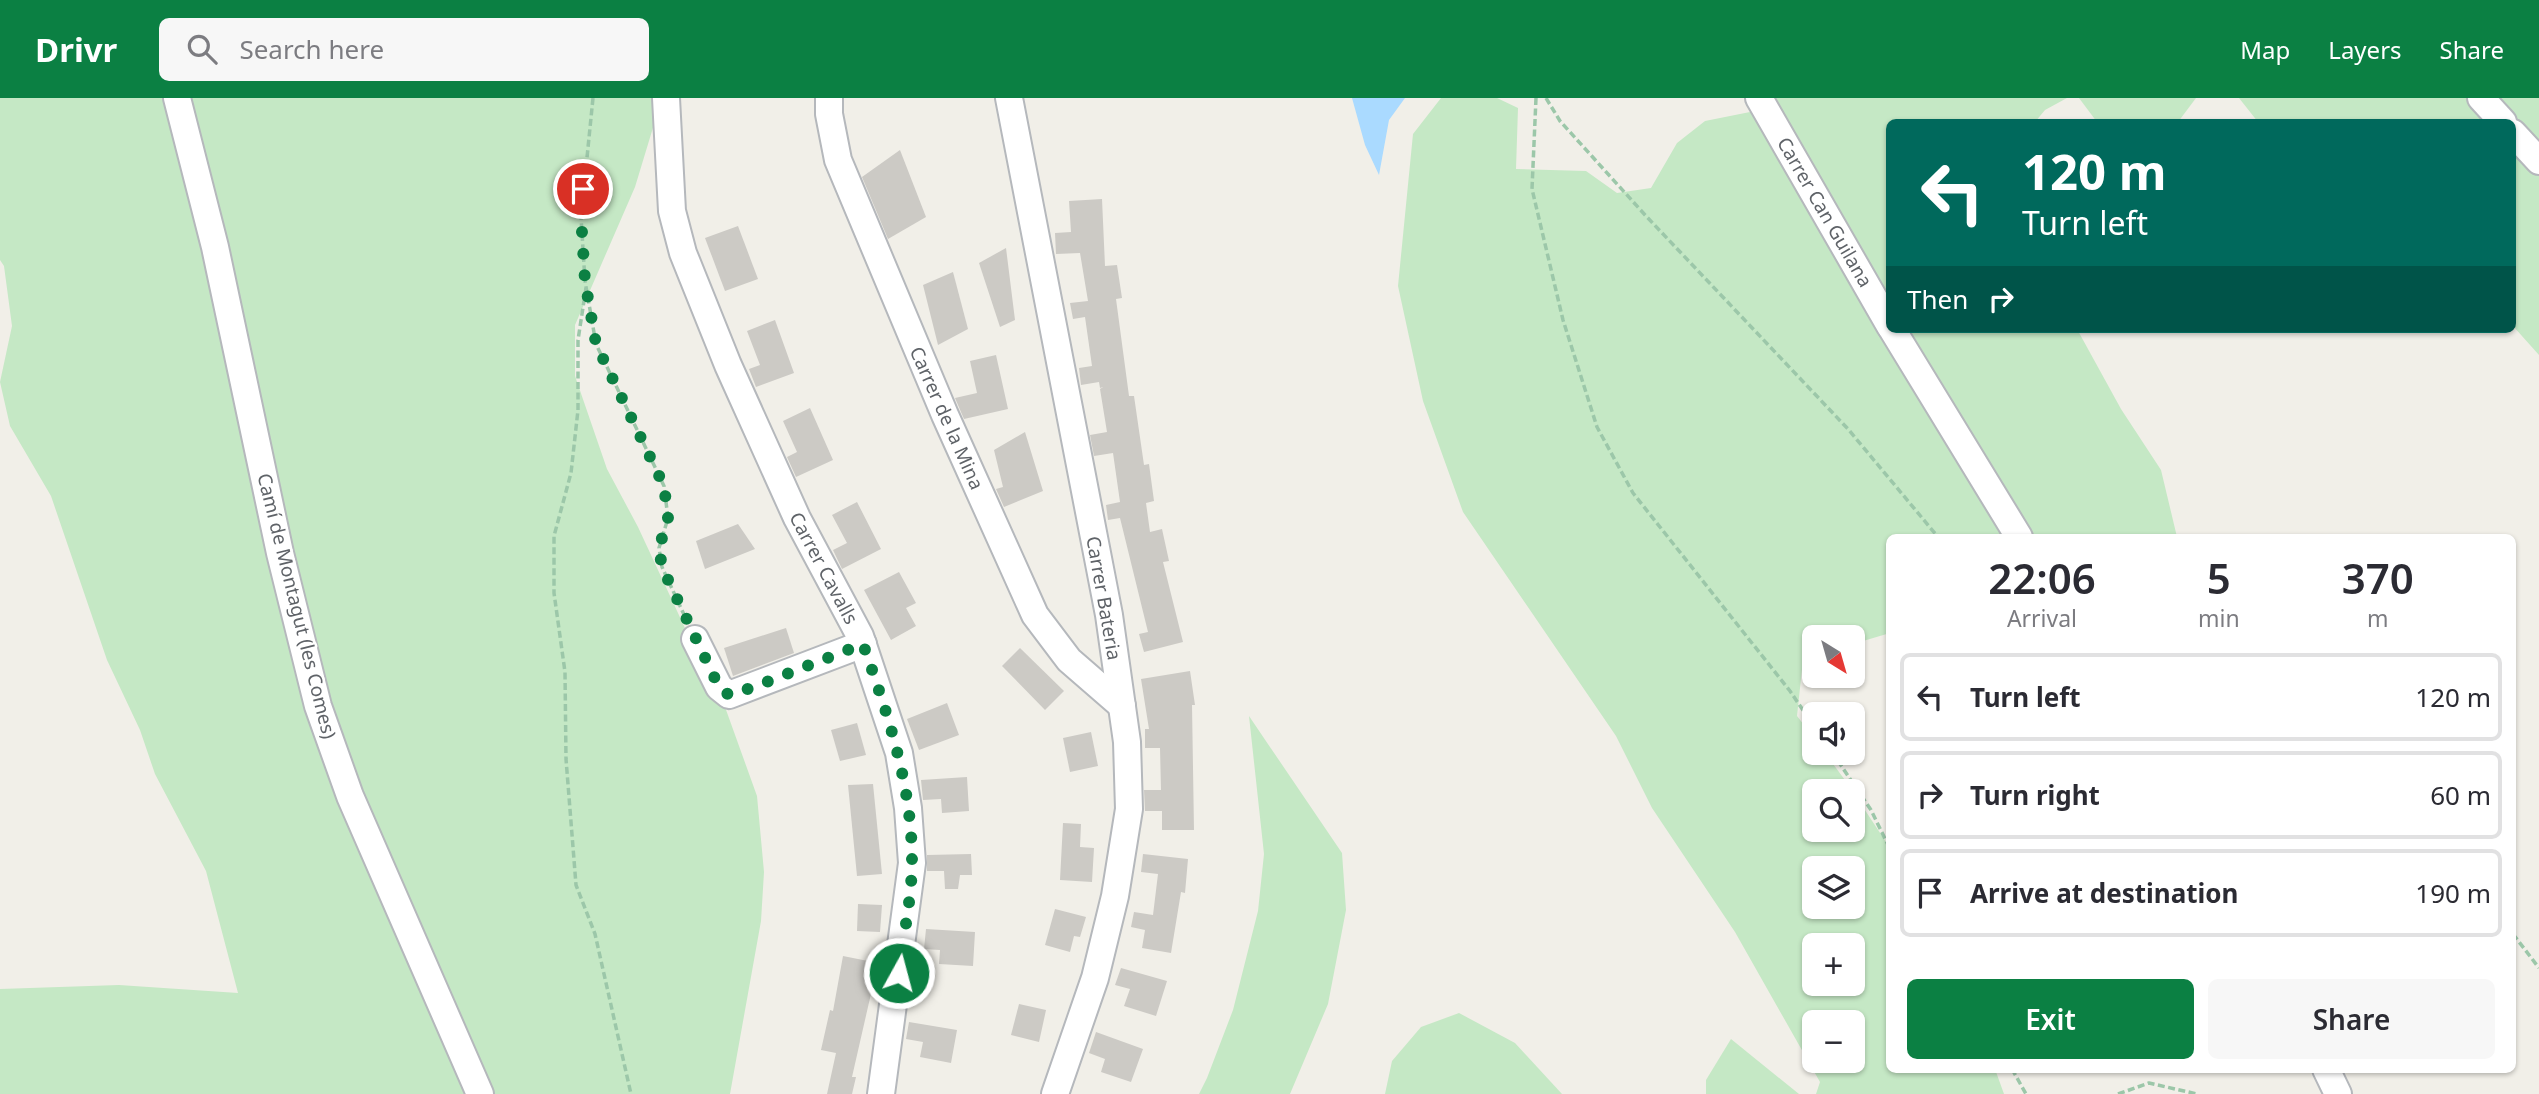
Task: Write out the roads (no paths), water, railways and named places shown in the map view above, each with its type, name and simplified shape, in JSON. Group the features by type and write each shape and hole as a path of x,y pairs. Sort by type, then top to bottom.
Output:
{"street":[{"name":"Camí de Montagut (les Comes)","path":"177,98 215,247 280,553 318,706 349,796 480,1094"},
{"name":"Carrer Cavalls","path":"666,98 672,211 683,253 728,365 797,518 863,644 899,753 908,808 912,863 881,1094"},
{"name":"Carrer de la Mina","path":"829,98 828,114 838,160 945,415 1035,615 1069,660 1122,706"},
{"name":"Carrer Bateria","path":"1009,98 1109,615 1127,742 1129,809 1115,896 1095,978 1055,1094"},
{"name":"Carrer Can Guilana","path":"1759,98 1886,318"},
{"path":"2481,98 2500,119"},
{"path":"2516,136 2539,161"},
{"name":"Carrer Can Guilana","path":"1895,333 2017,534"},
{"path":"695,639 719,687 729,695 863,644"},
{"path":"2328,1073 2338,1094"}],"water":[{"path":"1352,98 1405,98 1389,120 1379,175 1365,145"}]}
